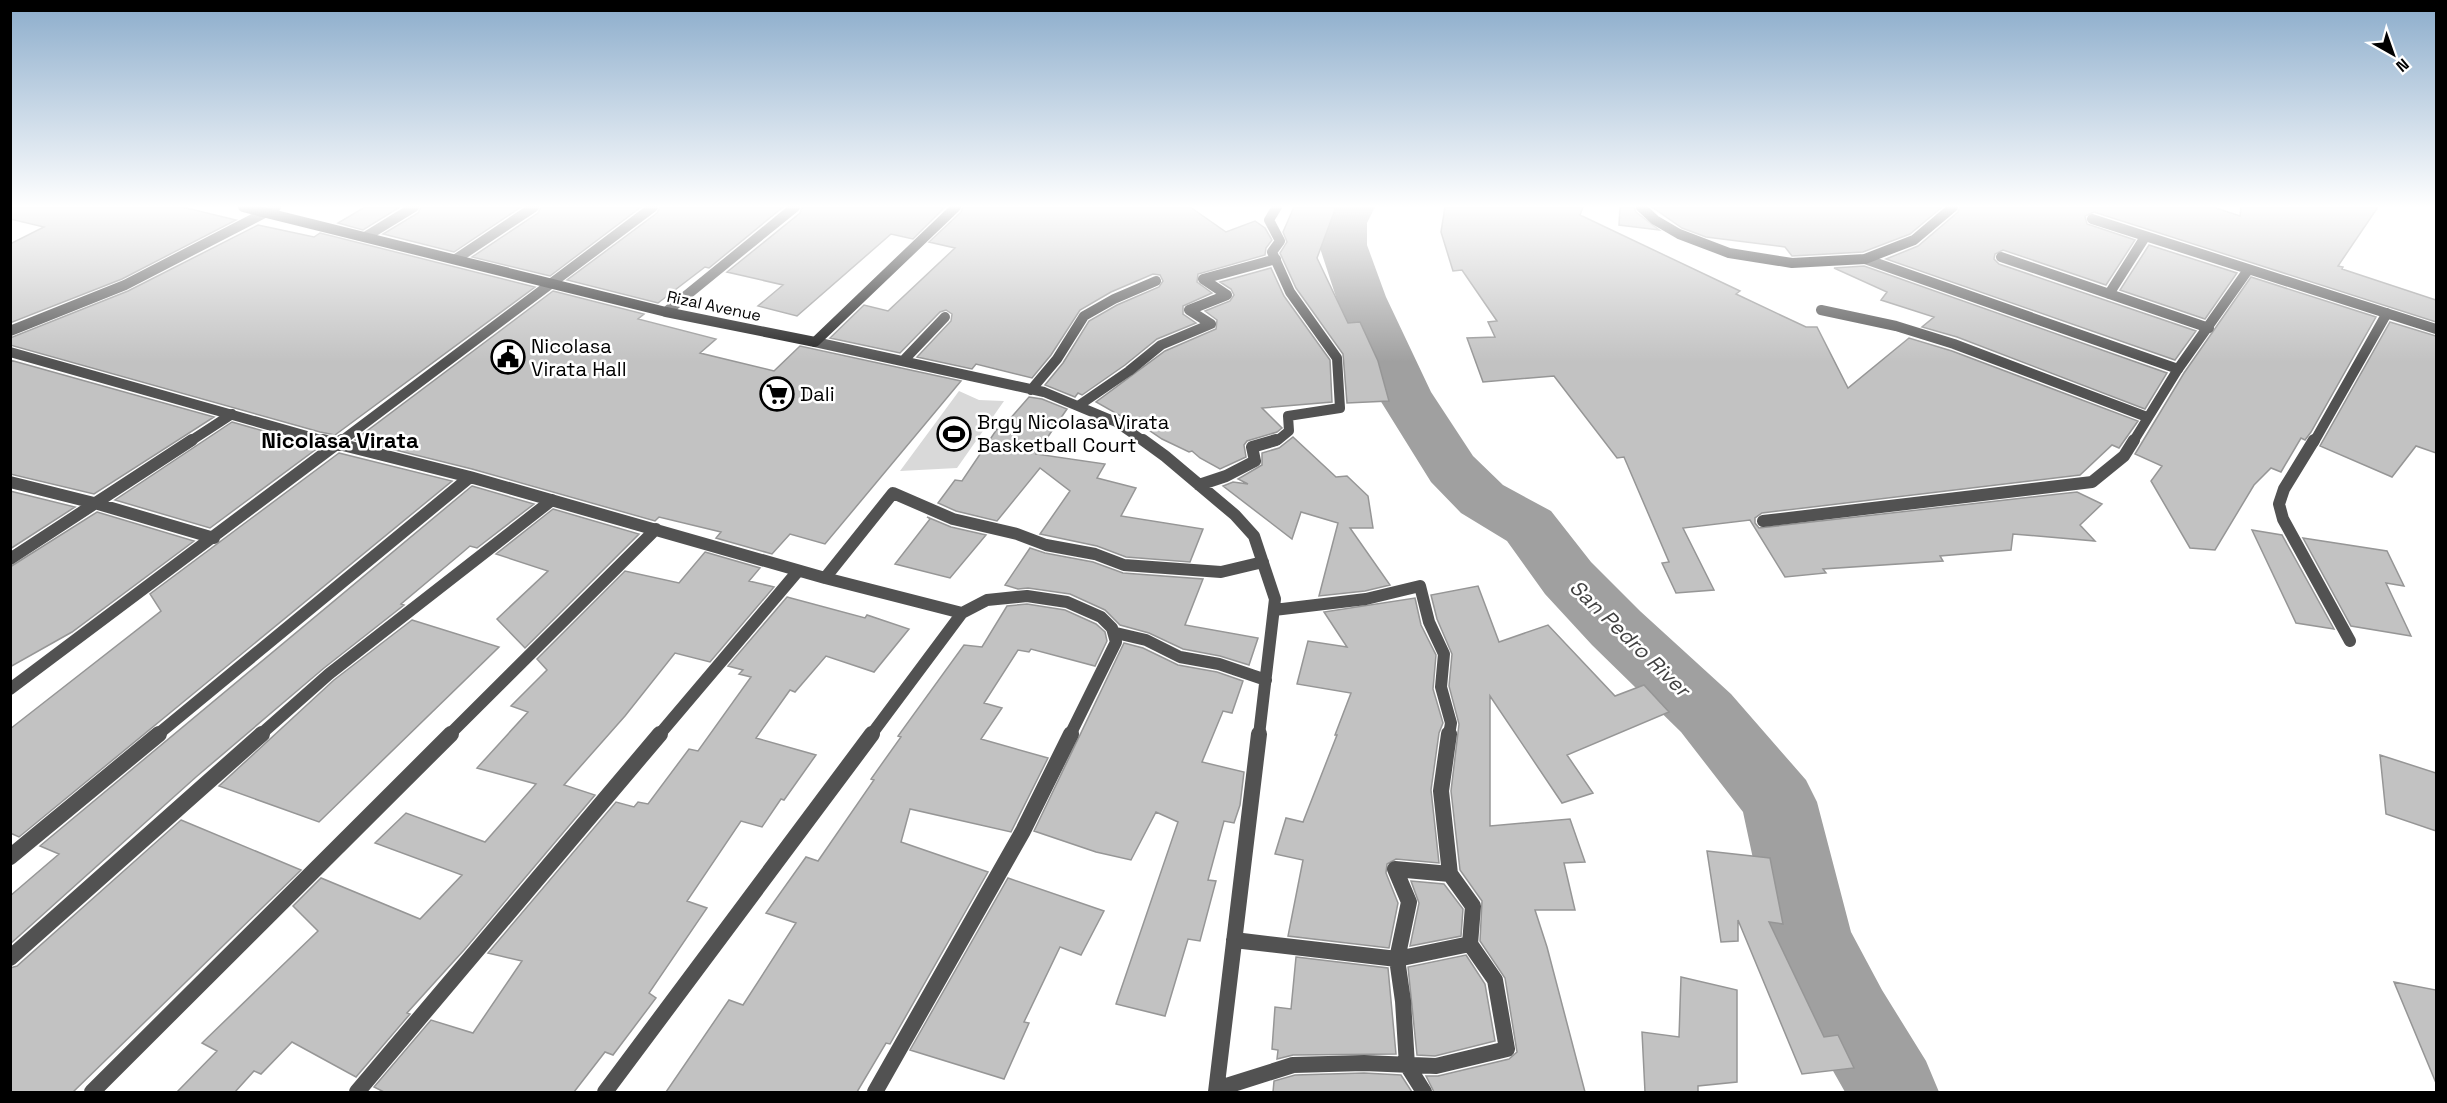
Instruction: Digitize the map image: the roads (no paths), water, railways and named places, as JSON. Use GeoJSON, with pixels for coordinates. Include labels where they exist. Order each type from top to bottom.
{"type":"FeatureCollection","features":[{"type":"Feature","properties":{"kind":"main road"},"geometry":{"type":"LineString","coordinates":[[815,342],[902,258]]}},
{"type":"Feature","properties":{"kind":"main road"},"geometry":{"type":"LineString","coordinates":[[1763,258],[1792,263],[1865,259]]}},
{"type":"Feature","properties":{"kind":"main road","name":"Rizal Avenue"},"geometry":{"type":"LineString","coordinates":[[456,259],[666,312],[815,342]]}},
{"type":"Feature","properties":{"kind":"street"},"geometry":{"type":"LineString","coordinates":[[10,332],[125,285],[176,258]]}},
{"type":"Feature","properties":{"kind":"street"},"geometry":{"type":"LineString","coordinates":[[10,689],[339,445],[584,258]]}},
{"type":"Feature","properties":{"kind":"street"},"geometry":{"type":"LineString","coordinates":[[666,312],[732,258]]}},
{"type":"Feature","properties":{"kind":"street"},"geometry":{"type":"LineString","coordinates":[[2005,258],[2210,328]]}},
{"type":"Feature","properties":{"kind":"street"},"geometry":{"type":"LineString","coordinates":[[2109,294],[2131,258]]}},
{"type":"Feature","properties":{"kind":"street"},"geometry":{"type":"LineString","coordinates":[[2212,258],[2436,329]]}},
{"type":"Feature","properties":{"kind":"street"},"geometry":{"type":"LineString","coordinates":[[1078,406],[1106,384],[1129,371],[1161,345],[1211,324],[1189,310],[1227,295],[1203,279],[1275,259],[1290,292],[1337,358],[1340,408],[1288,416],[1289,431],[1278,440],[1252,447],[1255,460],[1226,476],[1200,485]]}},
{"type":"Feature","properties":{"kind":"street"},"geometry":{"type":"LineString","coordinates":[[1865,259],[1996,307],[2178,369]]}},
{"type":"Feature","properties":{"kind":"street"},"geometry":{"type":"LineString","coordinates":[[1762,521],[2092,482],[2124,456],[2178,369],[2210,328],[2248,270]]}},
{"type":"Feature","properties":{"kind":"street"},"geometry":{"type":"LineString","coordinates":[[1031,390],[1057,359],[1084,316],[1114,299],[1156,281]]}},
{"type":"Feature","properties":{"kind":"street"},"geometry":{"type":"LineString","coordinates":[[1821,310],[1896,326],[1954,344],[2148,417]]}},
{"type":"Feature","properties":{"kind":"street"},"geometry":{"type":"LineString","coordinates":[[2350,641],[2283,519],[2279,504],[2284,489],[2316,438],[2387,313]]}},
{"type":"Feature","properties":{"kind":"street"},"geometry":{"type":"LineString","coordinates":[[903,361],[945,317]]}},
{"type":"Feature","properties":{"kind":"street"},"geometry":{"type":"LineString","coordinates":[[815,342],[1031,390],[1116,422],[1165,456],[1235,515],[1254,536],[1275,599],[1217,1091],[1293,1065],[1364,1063],[1436,1066],[1507,1049],[1495,980],[1470,944],[1473,906],[1450,874],[1441,791],[1451,723],[1441,687],[1444,654],[1429,622],[1420,586],[1393,595],[1346,603],[1274,610]]}},
{"type":"Feature","properties":{"kind":"street"},"geometry":{"type":"LineString","coordinates":[[10,352],[339,445],[470,477],[798,571],[962,613]]}},
{"type":"Feature","properties":{"kind":"street"},"geometry":{"type":"LineString","coordinates":[[10,560],[232,414]]}},
{"type":"Feature","properties":{"kind":"street"},"geometry":{"type":"LineString","coordinates":[[10,857],[470,477]]}},
{"type":"Feature","properties":{"kind":"street"},"geometry":{"type":"LineString","coordinates":[[10,482],[98,504],[214,538]]}},
{"type":"Feature","properties":{"kind":"street"},"geometry":{"type":"LineString","coordinates":[[825,578],[893,493],[953,519],[1017,534],[1046,544],[1095,554],[1124,565],[1221,572],[1263,562]]}},
{"type":"Feature","properties":{"kind":"street"},"geometry":{"type":"LineString","coordinates":[[10,958],[329,674],[552,500]]}},
{"type":"Feature","properties":{"kind":"street"},"geometry":{"type":"LineString","coordinates":[[92,1092],[656,529]]}},
{"type":"Feature","properties":{"kind":"street"},"geometry":{"type":"LineString","coordinates":[[357,1092],[798,571]]}},
{"type":"Feature","properties":{"kind":"street"},"geometry":{"type":"LineString","coordinates":[[605,1092],[962,613],[994,597],[1028,594],[1076,605],[1096,613],[1110,623],[1116,633],[1116,642],[1023,831],[875,1092]]}},
{"type":"Feature","properties":{"kind":"street"},"geometry":{"type":"LineString","coordinates":[[1116,633],[1146,640],[1180,657],[1218,664],[1266,680]]}},
{"type":"Feature","properties":{"kind":"street"},"geometry":{"type":"LineString","coordinates":[[1424,1092],[1407,1065],[1403,1001],[1396,958],[1409,902],[1395,869],[1450,874]]}},
{"type":"Feature","properties":{"kind":"street"},"geometry":{"type":"LineString","coordinates":[[1234,940],[1396,958],[1470,944]]}},
{"type":"Feature","properties":{"kind":"waterway","name":"San Pedro River"},"geometry":{"type":"LineString","coordinates":[[1348,258],[1361,297],[1403,392],[1452,469],[1482,499],[1529,526],[1568,578],[1616,628],[1706,713],[1779,802],[1811,938],[1851,1019],[1894,1092]]}},
{"type":"Feature","properties":{"kind":"place","name":"Nicolasa Virata Hall"},"geometry":{"type":"Point","coordinates":[508,357]}},
{"type":"Feature","properties":{"kind":"place","name":"Dali"},"geometry":{"type":"Point","coordinates":[777,394]}},
{"type":"Feature","properties":{"kind":"place","name":"Brgy Nicolasa Virata Basketball Court"},"geometry":{"type":"Point","coordinates":[954,434]}},
{"type":"Feature","properties":{"kind":"district","name":"Nicolasa Virata"},"geometry":{"type":"Point","coordinates":[340,440]}}]}
